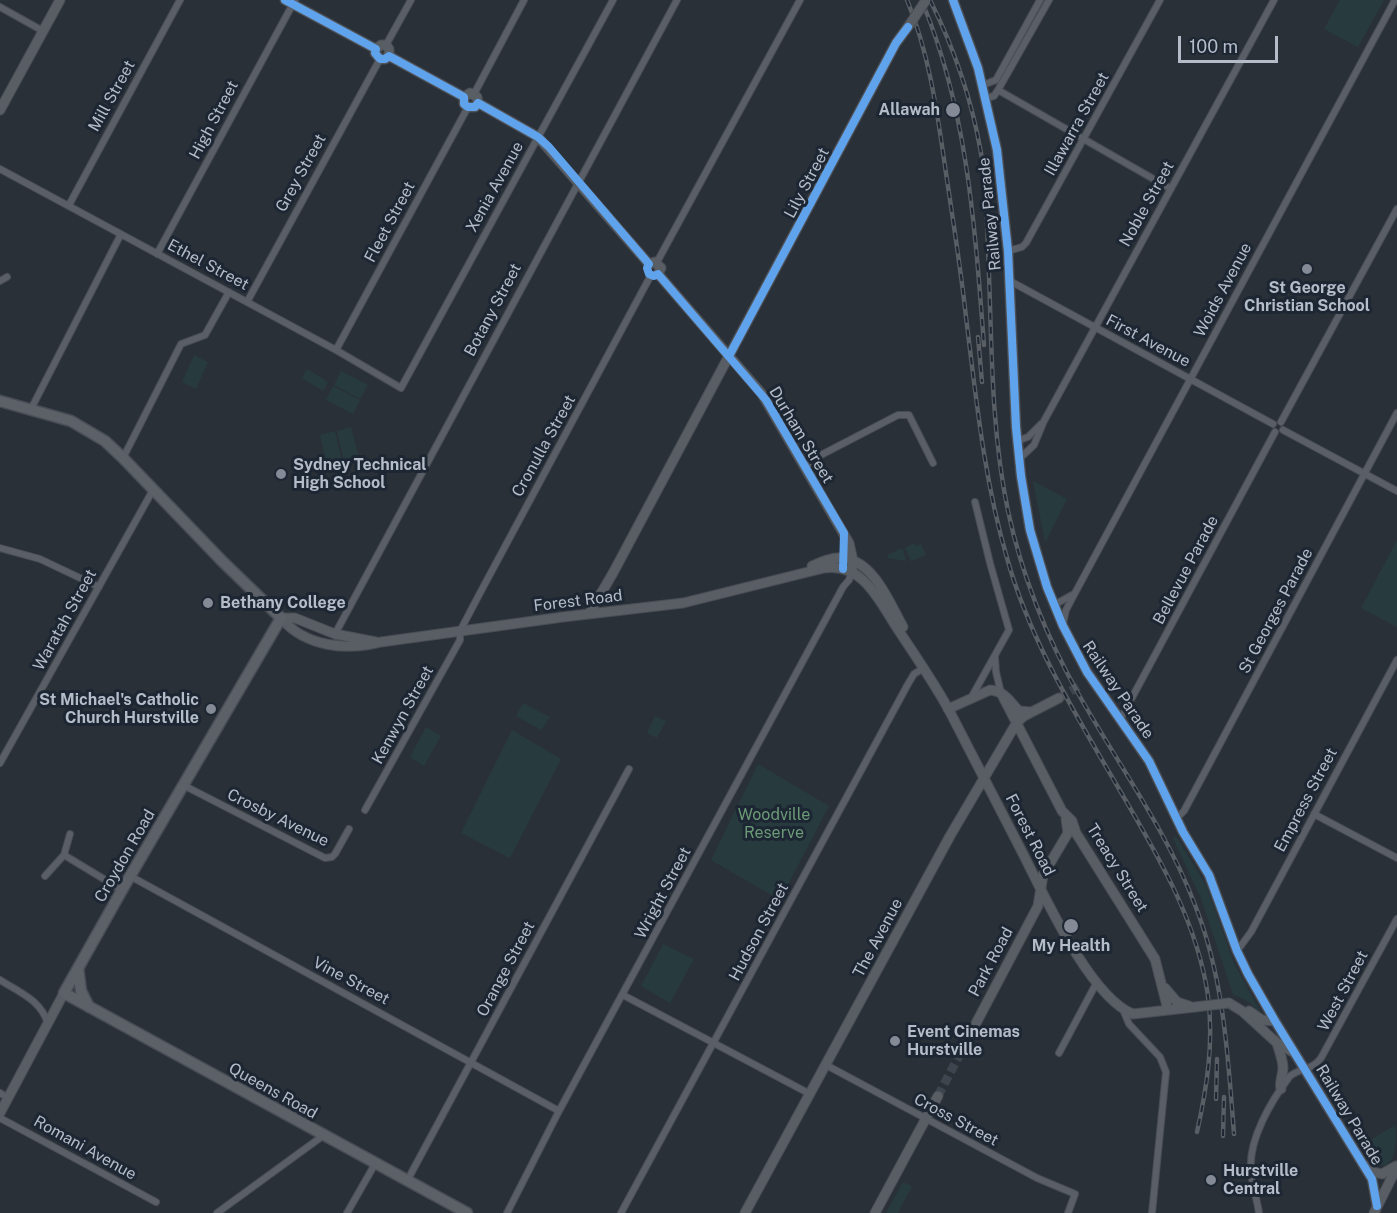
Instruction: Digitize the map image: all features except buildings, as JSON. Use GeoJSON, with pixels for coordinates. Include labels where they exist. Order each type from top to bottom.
{"type":"FeatureCollection","features":[{"type":"Feature","properties":{"kind":"main road","name":"Forest Road"},"geometry":{"type":"LineString","coordinates":[[0,401],[59,417],[82,426],[105,441],[280,618]]}},
{"type":"Feature","properties":{"kind":"main road","name":"Croydon Road"},"geometry":{"type":"LineString","coordinates":[[64,993],[280,618]]}},
{"type":"Feature","properties":{"kind":"main road"},"geometry":{"type":"LineString","coordinates":[[78,966],[81,991],[89,1007]]}},
{"type":"Feature","properties":{"kind":"main road","name":"Queens Road"},"geometry":{"type":"LineString","coordinates":[[64,993],[467,1213]]}},
{"type":"Feature","properties":{"kind":"street"},"geometry":{"type":"LineString","coordinates":[[0,110],[60,0]]}},
{"type":"Feature","properties":{"kind":"street","name":"Mill Street"},"geometry":{"type":"LineString","coordinates":[[69,206],[180,0]]}},
{"type":"Feature","properties":{"kind":"street"},"geometry":{"type":"LineString","coordinates":[[386,45],[411,0]]}},
{"type":"Feature","properties":{"kind":"street"},"geometry":{"type":"LineString","coordinates":[[464,97],[464,104],[468,107],[475,107],[476,98],[524,0]]}},
{"type":"Feature","properties":{"kind":"street","name":"Xenia Avenue"},"geometry":{"type":"LineString","coordinates":[[401,388],[613,0]]}},
{"type":"Feature","properties":{"kind":"street","name":"Botany Street"},"geometry":{"type":"LineString","coordinates":[[335,634],[677,0]]}},
{"type":"Feature","properties":{"kind":"street"},"geometry":{"type":"LineString","coordinates":[[655,275],[647,270],[800,0]]}},
{"type":"Feature","properties":{"kind":"street","name":"Lily Street"},"geometry":{"type":"LineString","coordinates":[[589,614],[893,48],[926,0]]}},
{"type":"Feature","properties":{"kind":"street","name":"Railway Parade"},"geometry":{"type":"LineString","coordinates":[[953,0],[983,85],[1002,180],[1010,281],[1019,459],[1030,530],[1054,605],[1091,680],[1149,761],[1176,819],[1209,875],[1237,951],[1275,1021],[1372,1179],[1376,1210]]}},
{"type":"Feature","properties":{"kind":"street"},"geometry":{"type":"LineString","coordinates":[[983,85],[993,82],[1040,0]]}},
{"type":"Feature","properties":{"kind":"street"},"geometry":{"type":"LineString","coordinates":[[986,98],[994,96],[998,90],[1049,0]]}},
{"type":"Feature","properties":{"kind":"street","name":"Illawarra Street"},"geometry":{"type":"LineString","coordinates":[[1008,251],[1022,247],[1026,243],[1160,0]]}},
{"type":"Feature","properties":{"kind":"street","name":"Noble Street"},"geometry":{"type":"LineString","coordinates":[[1019,459],[1034,444],[1094,328],[1274,0]]}},
{"type":"Feature","properties":{"kind":"street","name":"Woids Avenue"},"geometry":{"type":"LineString","coordinates":[[1063,626],[1066,610],[1075,593],[1395,0]]}},
{"type":"Feature","properties":{"kind":"street"},"geometry":{"type":"LineString","coordinates":[[291,1],[376,49]]}},
{"type":"Feature","properties":{"kind":"street","name":"High Street"},"geometry":{"type":"LineString","coordinates":[[158,254],[291,1]]}},
{"type":"Feature","properties":{"kind":"street"},"geometry":{"type":"LineString","coordinates":[[0,7],[43,31]]}},
{"type":"Feature","properties":{"kind":"street"},"geometry":{"type":"LineString","coordinates":[[376,49],[381,45],[386,45]]}},
{"type":"Feature","properties":{"kind":"street"},"geometry":{"type":"LineString","coordinates":[[384,57],[389,49],[386,45]]}},
{"type":"Feature","properties":{"kind":"street"},"geometry":{"type":"LineString","coordinates":[[376,49],[375,53],[464,97]]}},
{"type":"Feature","properties":{"kind":"street","name":"Grey Street"},"geometry":{"type":"LineString","coordinates":[[247,302],[384,57]]}},
{"type":"Feature","properties":{"kind":"street"},"geometry":{"type":"LineString","coordinates":[[993,82],[998,90],[1171,189]]}},
{"type":"Feature","properties":{"kind":"street"},"geometry":{"type":"LineString","coordinates":[[464,97],[470,93],[538,137],[653,263]]}},
{"type":"Feature","properties":{"kind":"street","name":"Fleet Street"},"geometry":{"type":"LineString","coordinates":[[336,350],[463,112],[468,107]]}},
{"type":"Feature","properties":{"kind":"street","name":"Ethel Street"},"geometry":{"type":"LineString","coordinates":[[0,169],[336,350],[401,388]]}},
{"type":"Feature","properties":{"kind":"street"},"geometry":{"type":"LineString","coordinates":[[1281,422],[1397,209]]}},
{"type":"Feature","properties":{"kind":"street"},"geometry":{"type":"LineString","coordinates":[[31,408],[76,325],[121,234]]}},
{"type":"Feature","properties":{"kind":"street","name":"Durham Street"},"geometry":{"type":"LineString","coordinates":[[655,275],[762,394],[844,534],[848,570]]}},
{"type":"Feature","properties":{"kind":"street","name":"Cronulla Street"},"geometry":{"type":"LineString","coordinates":[[460,631],[655,275]]}},
{"type":"Feature","properties":{"kind":"street","name":"First Avenue"},"geometry":{"type":"LineString","coordinates":[[1010,281],[1273,424]]}},
{"type":"Feature","properties":{"kind":"street"},"geometry":{"type":"LineString","coordinates":[[123,458],[182,344],[205,335],[229,292]]}},
{"type":"Feature","properties":{"kind":"street","name":"St Georges Parade"},"geometry":{"type":"LineString","coordinates":[[1176,819],[1184,811],[1397,413]]}},
{"type":"Feature","properties":{"kind":"street"},"geometry":{"type":"LineString","coordinates":[[805,467],[831,450],[905,414],[909,415],[914,422],[933,463]]}},
{"type":"Feature","properties":{"kind":"street","name":"Noble Street"},"geometry":{"type":"LineString","coordinates":[[1017,441],[1028,437],[1044,421]]}},
{"type":"Feature","properties":{"kind":"street"},"geometry":{"type":"LineString","coordinates":[[1281,422],[1277,421],[1273,424],[1273,430],[1279,433],[1283,430]]}},
{"type":"Feature","properties":{"kind":"street"},"geometry":{"type":"LineString","coordinates":[[1281,422],[1284,424],[1283,430]]}},
{"type":"Feature","properties":{"kind":"street"},"geometry":{"type":"LineString","coordinates":[[1283,430],[1397,490]]}},
{"type":"Feature","properties":{"kind":"street","name":"Bellevue Parade"},"geometry":{"type":"LineString","coordinates":[[1120,720],[1275,432]]}},
{"type":"Feature","properties":{"kind":"street","name":"Waratah Street"},"geometry":{"type":"LineString","coordinates":[[0,763],[153,490]]}},
{"type":"Feature","properties":{"kind":"street"},"geometry":{"type":"LineString","coordinates":[[968,699],[1007,634],[1008,621],[990,563],[975,502]]}},
{"type":"Feature","properties":{"kind":"street"},"geometry":{"type":"LineString","coordinates":[[0,548],[40,559],[99,586]]}},
{"type":"Feature","properties":{"kind":"street","name":"Forest Road"},"geometry":{"type":"LineString","coordinates":[[776,580],[824,561],[848,560],[872,575],[924,668]]}},
{"type":"Feature","properties":{"kind":"street","name":"Forest Road"},"geometry":{"type":"LineString","coordinates":[[280,618],[290,629],[330,645],[362,647],[381,642],[460,631],[683,603],[824,568],[848,570],[867,584],[940,694],[1062,932],[1097,981],[1121,1007],[1128,1022],[1160,1057],[1166,1072],[1152,1213]]}},
{"type":"Feature","properties":{"kind":"street","name":"Wright Street"},"geometry":{"type":"LineString","coordinates":[[507,1213],[843,587],[848,570]]}},
{"type":"Feature","properties":{"kind":"street"},"geometry":{"type":"LineString","coordinates":[[1054,605],[1075,593]]}},
{"type":"Feature","properties":{"kind":"street","name":"Forest Road"},"geometry":{"type":"LineString","coordinates":[[280,618],[295,618],[335,634],[381,642]]}},
{"type":"Feature","properties":{"kind":"street","name":"Kenwyn Street"},"geometry":{"type":"LineString","coordinates":[[365,810],[460,640],[460,631]]}},
{"type":"Feature","properties":{"kind":"street"},"geometry":{"type":"LineString","coordinates":[[995,656],[1001,693]]}},
{"type":"Feature","properties":{"kind":"street","name":"Empress Street"},"geometry":{"type":"LineString","coordinates":[[1237,951],[1251,932],[1397,660]]}},
{"type":"Feature","properties":{"kind":"street","name":"Hudson Street"},"geometry":{"type":"LineString","coordinates":[[621,1213],[908,684],[914,674],[924,668]]}},
{"type":"Feature","properties":{"kind":"street"},"geometry":{"type":"LineString","coordinates":[[982,675],[991,674],[998,678]]}},
{"type":"Feature","properties":{"kind":"street"},"geometry":{"type":"LineString","coordinates":[[1081,685],[1091,680]]}},
{"type":"Feature","properties":{"kind":"street"},"geometry":{"type":"LineString","coordinates":[[948,709],[990,690],[1010,699],[1019,711],[1025,713],[1036,711]]}},
{"type":"Feature","properties":{"kind":"street","name":"Treacy Street"},"geometry":{"type":"LineString","coordinates":[[1001,693],[1062,811],[1072,821],[1077,833],[1152,953],[1163,985],[1168,1010]]}},
{"type":"Feature","properties":{"kind":"street"},"geometry":{"type":"LineString","coordinates":[[940,694],[954,700],[968,699]]}},
{"type":"Feature","properties":{"kind":"street"},"geometry":{"type":"LineString","coordinates":[[1017,722],[1059,698]]}},
{"type":"Feature","properties":{"kind":"street"},"geometry":{"type":"LineString","coordinates":[[1030,748],[1027,719],[1036,711]]}},
{"type":"Feature","properties":{"kind":"street","name":"The Avenue"},"geometry":{"type":"LineString","coordinates":[[745,1213],[950,836],[1017,722]]}},
{"type":"Feature","properties":{"kind":"street"},"geometry":{"type":"LineString","coordinates":[[1006,742],[1025,741],[1030,748]]}},
{"type":"Feature","properties":{"kind":"street","name":"Orange Street"},"geometry":{"type":"LineString","coordinates":[[407,1181],[629,769]]}},
{"type":"Feature","properties":{"kind":"street","name":"Crosby Avenue"},"geometry":{"type":"LineString","coordinates":[[183,785],[325,858],[335,854],[349,829]]}},
{"type":"Feature","properties":{"kind":"street","name":"Park Road"},"geometry":{"type":"LineString","coordinates":[[964,1046],[1035,912],[1040,900],[1043,875],[1068,833],[1068,823],[1062,811]]}},
{"type":"Feature","properties":{"kind":"street"},"geometry":{"type":"LineString","coordinates":[[1314,814],[1397,858]]}},
{"type":"Feature","properties":{"kind":"street"},"geometry":{"type":"LineString","coordinates":[[45,876],[64,855],[70,834]]}},
{"type":"Feature","properties":{"kind":"street"},"geometry":{"type":"LineString","coordinates":[[64,855],[122,890]]}},
{"type":"Feature","properties":{"kind":"street","name":"Vine Street"},"geometry":{"type":"LineString","coordinates":[[130,876],[560,1111]]}},
{"type":"Feature","properties":{"kind":"street","name":"West Street"},"geometry":{"type":"LineString","coordinates":[[1281,1089],[1293,1073],[1306,1070],[1321,1058],[1397,919]]}},
{"type":"Feature","properties":{"kind":"street"},"geometry":{"type":"LineString","coordinates":[[0,980],[39,1005],[48,1024]]}},
{"type":"Feature","properties":{"kind":"street"},"geometry":{"type":"LineString","coordinates":[[1059,1053],[1097,981]]}},
{"type":"Feature","properties":{"kind":"street"},"geometry":{"type":"LineString","coordinates":[[1163,985],[1177,1002],[1195,1007]]}},
{"type":"Feature","properties":{"kind":"street","name":"Croydon Road"},"geometry":{"type":"LineString","coordinates":[[0,1113],[4,1095],[48,1024],[64,993]]}},
{"type":"Feature","properties":{"kind":"street"},"geometry":{"type":"LineString","coordinates":[[623,995],[810,1094]]}},
{"type":"Feature","properties":{"kind":"street"},"geometry":{"type":"LineString","coordinates":[[1228,1003],[1242,1011],[1276,1043],[1295,1054]]}},
{"type":"Feature","properties":{"kind":"street"},"geometry":{"type":"LineString","coordinates":[[1121,1007],[1133,1014],[1228,1003],[1240,1004],[1262,1020],[1275,1021]]}},
{"type":"Feature","properties":{"kind":"street"},"geometry":{"type":"LineString","coordinates":[[1259,1213],[1252,1180],[1252,1148],[1254,1138],[1281,1089],[1283,1070],[1276,1043]]}},
{"type":"Feature","properties":{"kind":"street","name":"Cross Street"},"geometry":{"type":"LineString","coordinates":[[826,1065],[1037,1178],[1075,1194],[1068,1213]]}},
{"type":"Feature","properties":{"kind":"street"},"geometry":{"type":"LineString","coordinates":[[875,1213],[938,1096]]}},
{"type":"Feature","properties":{"kind":"street","name":"Romani Avenue"},"geometry":{"type":"LineString","coordinates":[[0,1118],[156,1202]]}},
{"type":"Feature","properties":{"kind":"street"},"geometry":{"type":"LineString","coordinates":[[217,1213],[324,1136]]}},
{"type":"Feature","properties":{"kind":"street"},"geometry":{"type":"LineString","coordinates":[[1362,1162],[1378,1174],[1397,1166]]}},
{"type":"Feature","properties":{"kind":"street"},"geometry":{"type":"LineString","coordinates":[[347,1213],[375,1164]]}},
{"type":"Feature","properties":{"kind":"street"},"geometry":{"type":"LineString","coordinates":[[1376,1210],[1397,1166]]}},
{"type":"Feature","properties":{"kind":"green space"},"geometry":{"type":"Polygon","coordinates":[[[1340,0],[1384,0],[1358,47],[1324,29],[1340,0]]]}},
{"type":"Feature","properties":{"kind":"green space"},"geometry":{"type":"Polygon","coordinates":[[[194,355],[208,362],[196,389],[182,382],[194,355]]]}},
{"type":"Feature","properties":{"kind":"green space"},"geometry":{"type":"Polygon","coordinates":[[[307,369],[328,382],[323,391],[302,378],[307,369]]]}},
{"type":"Feature","properties":{"kind":"green space"},"geometry":{"type":"Polygon","coordinates":[[[341,371],[368,385],[360,399],[334,385],[341,371]]]}},
{"type":"Feature","properties":{"kind":"green space"},"geometry":{"type":"Polygon","coordinates":[[[333,386],[360,400],[353,414],[326,400],[333,386]]]}},
{"type":"Feature","properties":{"kind":"green space"},"geometry":{"type":"Polygon","coordinates":[[[351,427],[359,458],[344,462],[337,431],[351,427]]]}},
{"type":"Feature","properties":{"kind":"green space"},"geometry":{"type":"Polygon","coordinates":[[[335,431],[342,462],[327,466],[320,435],[335,431]]]}},
{"type":"Feature","properties":{"kind":"green space"},"geometry":{"type":"Polygon","coordinates":[[[1033,481],[1067,499],[1045,543],[1045,542],[1033,481]]]}},
{"type":"Feature","properties":{"kind":"green space"},"geometry":{"type":"Polygon","coordinates":[[[1397,540],[1397,627],[1361,608],[1397,540]]]}},
{"type":"Feature","properties":{"kind":"green space"},"geometry":{"type":"Polygon","coordinates":[[[914,543],[916,546],[921,544],[926,555],[911,561],[905,548],[914,543]]]}},
{"type":"Feature","properties":{"kind":"green space"},"geometry":{"type":"Polygon","coordinates":[[[903,549],[906,561],[888,558],[888,555],[903,549]]]}},
{"type":"Feature","properties":{"kind":"green space"},"geometry":{"type":"Polygon","coordinates":[[[523,703],[550,717],[541,730],[516,716],[523,703]]]}},
{"type":"Feature","properties":{"kind":"green space"},"geometry":{"type":"Polygon","coordinates":[[[655,716],[666,721],[657,738],[647,733],[655,716]]]}},
{"type":"Feature","properties":{"kind":"green space"},"geometry":{"type":"Polygon","coordinates":[[[426,727],[441,736],[424,766],[410,757],[426,727]]]}},
{"type":"Feature","properties":{"kind":"green space"},"geometry":{"type":"Polygon","coordinates":[[[512,730],[561,759],[510,858],[461,833],[512,730]]]}},
{"type":"Feature","properties":{"kind":"green space","name":"Woodville Reserve"},"geometry":{"type":"Polygon","coordinates":[[[758,764],[829,806],[780,900],[711,860],[758,764]]]}},
{"type":"Feature","properties":{"kind":"green space"},"geometry":{"type":"Polygon","coordinates":[[[1176,836],[1206,885],[1234,963],[1262,1015],[1249,1002],[1233,994],[1202,901],[1173,838],[1176,836]]]}},
{"type":"Feature","properties":{"kind":"green space"},"geometry":{"type":"Polygon","coordinates":[[[663,944],[694,959],[670,1003],[641,986],[663,944]]]}},
{"type":"Feature","properties":{"kind":"green space"},"geometry":{"type":"Polygon","coordinates":[[[1395,1125],[1396,1143],[1393,1156],[1390,1161],[1381,1166],[1367,1142],[1395,1125]]]}},
{"type":"Feature","properties":{"kind":"green space"},"geometry":{"type":"Polygon","coordinates":[[[903,1182],[912,1186],[898,1213],[886,1213],[903,1182]]]}},
{"type":"Feature","properties":{"kind":"tunnel"},"geometry":{"type":"LineString","coordinates":[[1059,698],[1081,685]]}},
{"type":"Feature","properties":{"kind":"tunnel"},"geometry":{"type":"LineString","coordinates":[[938,1096],[964,1046]]}},
{"type":"Feature","properties":{"kind":"railway"},"geometry":{"type":"LineString","coordinates":[[907,0],[928,66],[937,112],[982,438],[992,499],[1007,558],[1028,619],[1041,648],[1174,888],[1203,968],[1210,1013],[1210,1048],[1197,1132]]}},
{"type":"Feature","properties":{"kind":"railway"},"geometry":{"type":"LineString","coordinates":[[930,0],[961,75],[973,114],[981,153],[987,213],[991,347],[998,446],[1008,511],[1020,559],[1056,651],[1079,695],[1171,851],[1195,905],[1205,933],[1219,989],[1227,1047],[1234,1134]]}},
{"type":"Feature","properties":{"kind":"railway"},"geometry":{"type":"LineString","coordinates":[[923,4],[938,45],[960,129],[973,215],[984,345]]}},
{"type":"Feature","properties":{"kind":"railway"},"geometry":{"type":"LineString","coordinates":[[978,337],[982,382]]}},
{"type":"Feature","properties":{"kind":"railway"},"geometry":{"type":"LineString","coordinates":[[1216,1099],[1217,1059]]}},
{"type":"Feature","properties":{"kind":"railway"},"geometry":{"type":"LineString","coordinates":[[1223,1136],[1224,1097]]}},
{"type":"Feature","properties":{"kind":"cycle path"},"geometry":{"type":"LineString","coordinates":[[285,0],[376,49],[375,53],[380,59],[389,56],[464,97],[464,104],[468,107],[475,107],[478,103],[538,137],[549,147],[649,264],[647,268],[649,274],[654,276],[658,274],[766,400],[844,533],[843,569]]}},
{"type":"Feature","properties":{"kind":"cycle path"},"geometry":{"type":"LineString","coordinates":[[953,0],[978,68],[997,150],[1008,251],[1016,427],[1021,476],[1030,530],[1047,587],[1063,626],[1087,672],[1149,761],[1183,832],[1209,875],[1237,951],[1248,974],[1372,1179],[1377,1206]]}},
{"type":"Feature","properties":{"kind":"cycle path"},"geometry":{"type":"LineString","coordinates":[[729,356],[896,43],[908,27]]}},
{"type":"Feature","properties":{"kind":"place","name":"Allawah"},"geometry":{"type":"Point","coordinates":[953,110]}},
{"type":"Feature","properties":{"kind":"place","name":"St George Christian School"},"geometry":{"type":"Point","coordinates":[1307,269]}},
{"type":"Feature","properties":{"kind":"place","name":"Sydney Technical High School"},"geometry":{"type":"Point","coordinates":[281,474]}},
{"type":"Feature","properties":{"kind":"place","name":"Bethany College"},"geometry":{"type":"Point","coordinates":[208,603]}},
{"type":"Feature","properties":{"kind":"place","name":"St Michael's Catholic Church Hurstville"},"geometry":{"type":"Point","coordinates":[211,709]}},
{"type":"Feature","properties":{"kind":"place","name":"My Health"},"geometry":{"type":"Point","coordinates":[1071,926]}},
{"type":"Feature","properties":{"kind":"place","name":"Event Cinemas Hurstville"},"geometry":{"type":"Point","coordinates":[895,1041]}},
{"type":"Feature","properties":{"kind":"place","name":"Hurstville Central"},"geometry":{"type":"Point","coordinates":[1211,1180]}}]}
